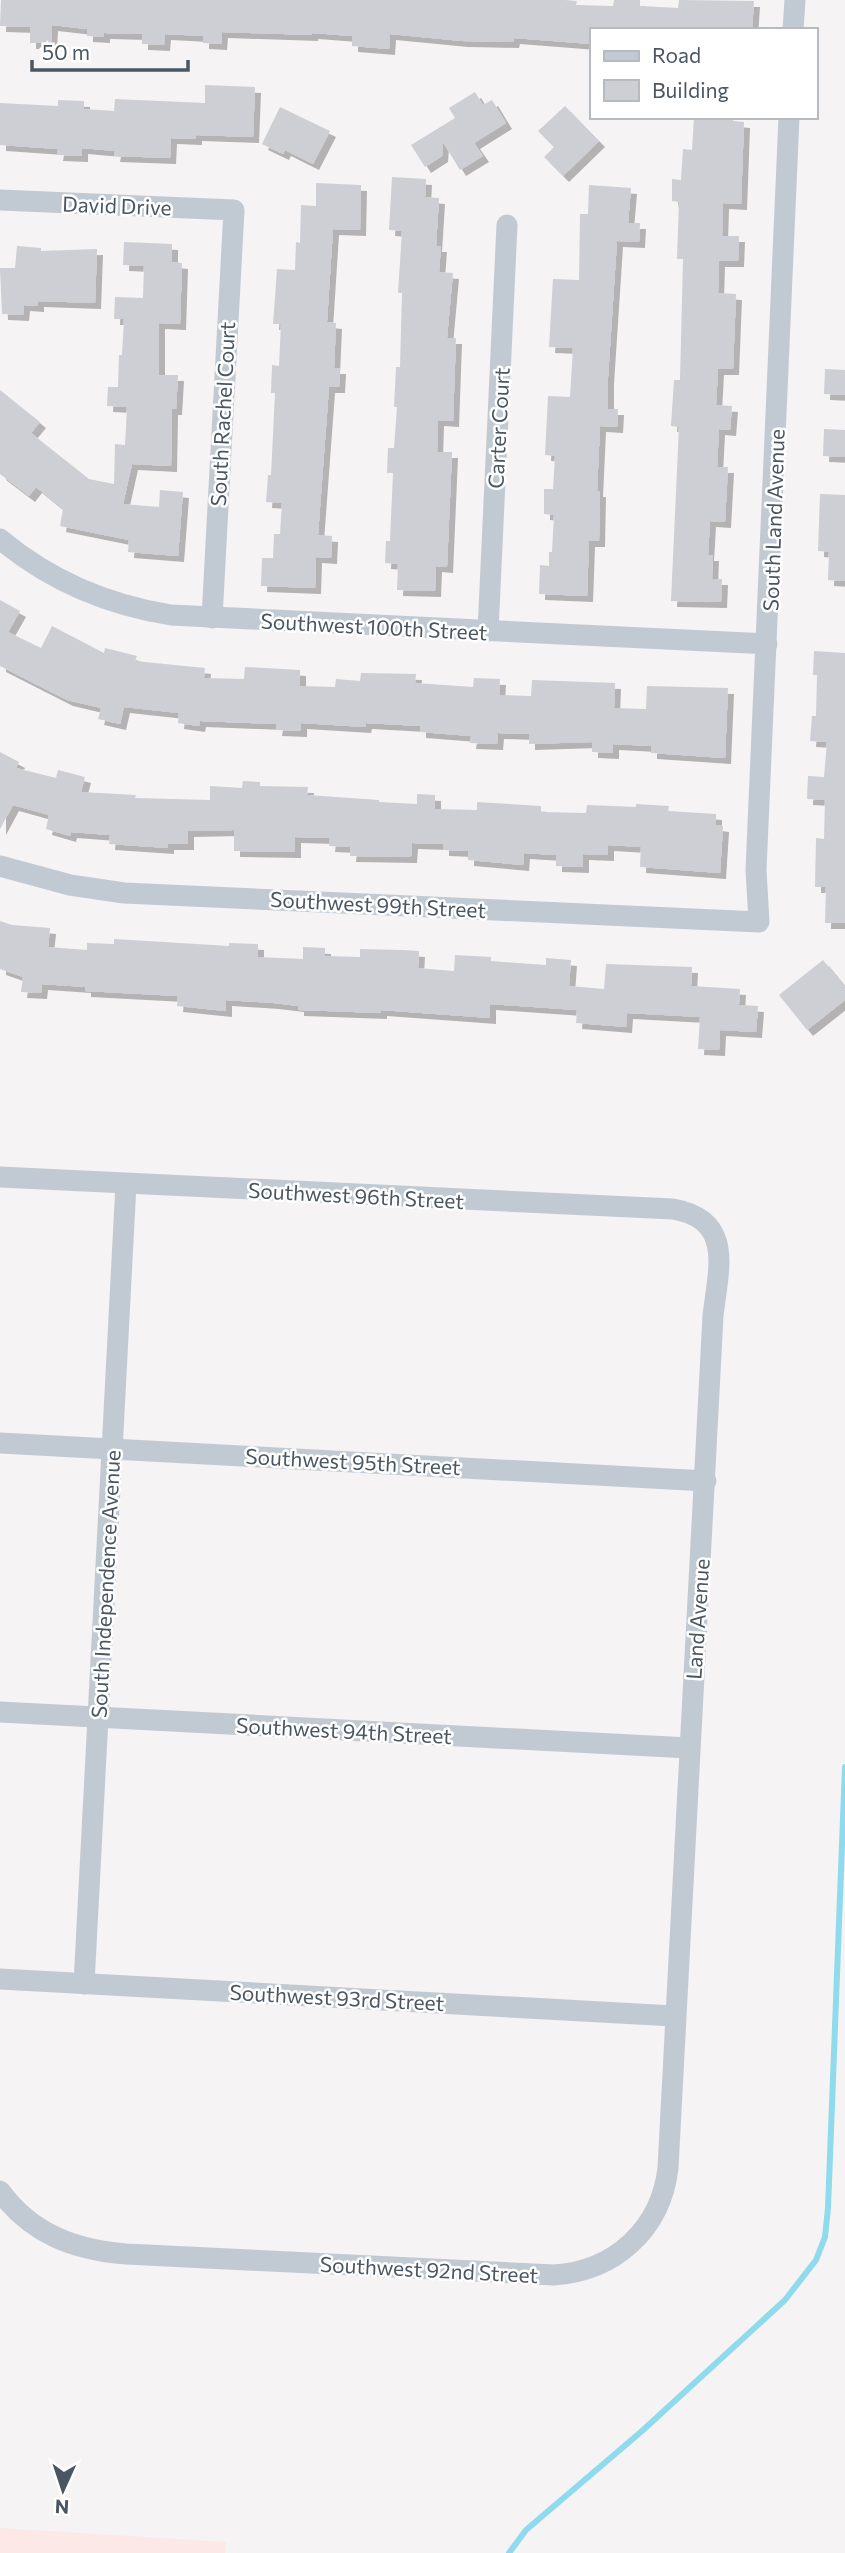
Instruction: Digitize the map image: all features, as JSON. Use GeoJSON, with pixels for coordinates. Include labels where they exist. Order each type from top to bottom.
{"type":"FeatureCollection","features":[{"type":"Feature","properties":{"kind":"street"},"geometry":{"type":"LineString","coordinates":[[793,28],[795,0]]}},
{"type":"Feature","properties":{"kind":"street","name":"South Land Avenue"},"geometry":{"type":"LineString","coordinates":[[760,922],[757,870],[789,119]]}},
{"type":"Feature","properties":{"kind":"street","name":"David Drive"},"geometry":{"type":"LineString","coordinates":[[0,200],[234,210]]}},
{"type":"Feature","properties":{"kind":"street","name":"South Rachel Court"},"geometry":{"type":"LineString","coordinates":[[212,618],[234,210]]}},
{"type":"Feature","properties":{"kind":"street","name":"Carter Court"},"geometry":{"type":"LineString","coordinates":[[488,631],[507,225]]}},
{"type":"Feature","properties":{"kind":"street","name":"Southwest 100th Street"},"geometry":{"type":"LineString","coordinates":[[0,539],[48,573],[101,597],[149,611],[212,618],[767,644]]}},
{"type":"Feature","properties":{"kind":"street","name":"Southwest 99th Street"},"geometry":{"type":"LineString","coordinates":[[0,866],[70,886],[124,893],[760,922]]}},
{"type":"Feature","properties":{"kind":"street","name":"Southwest 96th Street"},"geometry":{"type":"LineString","coordinates":[[0,1177],[673,1209],[694,1215],[708,1226]]}},
{"type":"Feature","properties":{"kind":"street","name":"South Independence Avenue"},"geometry":{"type":"LineString","coordinates":[[84,1984],[126,1184]]}},
{"type":"Feature","properties":{"kind":"street","name":"Land Avenue"},"geometry":{"type":"LineString","coordinates":[[674,2016],[706,1481],[713,1315],[720,1260],[716,1237],[708,1226]]}},
{"type":"Feature","properties":{"kind":"street","name":"Southwest 95th Street"},"geometry":{"type":"LineString","coordinates":[[0,1443],[706,1481]]}},
{"type":"Feature","properties":{"kind":"street","name":"Southwest 94th Street"},"geometry":{"type":"LineString","coordinates":[[0,1712],[688,1748]]}},
{"type":"Feature","properties":{"kind":"street","name":"Southwest 93rd Street"},"geometry":{"type":"LineString","coordinates":[[0,1979],[674,2016]]}},
{"type":"Feature","properties":{"kind":"street","name":"Southwest 92nd Street"},"geometry":{"type":"LineString","coordinates":[[0,2191],[22,2216],[47,2234],[77,2246],[106,2252],[538,2275],[580,2272],[609,2260],[633,2243],[650,2221],[663,2196],[669,2154],[674,2016]]}},
{"type":"Feature","properties":{"kind":"shaded area"},"geometry":{"type":"Polygon","coordinates":[[[0,2528],[226,2542],[225,2553],[0,2553],[0,2528]]]}},
{"type":"Feature","properties":{"kind":"building"},"geometry":{"type":"Polygon","coordinates":[[[1,0],[565,0],[577,1],[576,5],[613,6],[614,0],[640,0],[640,6],[678,8],[679,0],[754,1],[752,28],[590,28],[590,44],[514,38],[513,42],[462,41],[390,34],[389,49],[352,46],[352,36],[222,32],[221,44],[203,43],[203,36],[165,34],[164,45],[142,44],[142,34],[104,33],[104,37],[87,36],[87,29],[52,25],[51,43],[30,43],[30,27],[0,26],[1,0]]]}},
{"type":"Feature","properties":{"kind":"building"},"geometry":{"type":"Polygon","coordinates":[[[205,85],[255,87],[253,137],[196,135],[196,139],[171,138],[170,158],[114,156],[115,151],[82,148],[82,156],[57,155],[58,149],[0,145],[0,103],[58,106],[58,100],[84,101],[84,109],[114,111],[115,99],[205,103],[205,85]]]}},
{"type":"Feature","properties":{"kind":"building"},"geometry":{"type":"Polygon","coordinates":[[[475,92],[483,105],[492,100],[506,123],[474,143],[483,156],[460,170],[443,142],[442,156],[425,167],[411,145],[455,118],[449,108],[475,92]]]}},
{"type":"Feature","properties":{"kind":"building"},"geometry":{"type":"Polygon","coordinates":[[[565,106],[599,141],[563,176],[544,157],[554,147],[538,131],[565,106]]]}},
{"type":"Feature","properties":{"kind":"building"},"geometry":{"type":"Polygon","coordinates":[[[280,107],[330,131],[313,164],[285,150],[283,154],[262,144],[280,107]]]}},
{"type":"Feature","properties":{"kind":"building"},"geometry":{"type":"Polygon","coordinates":[[[694,119],[733,119],[744,122],[741,204],[723,203],[722,236],[739,236],[738,261],[719,261],[718,293],[736,294],[733,369],[718,369],[716,405],[732,406],[730,430],[719,429],[717,467],[728,467],[725,522],[710,521],[708,555],[713,555],[712,579],[722,579],[721,602],[671,601],[679,427],[671,426],[674,380],[680,380],[683,259],[677,259],[679,202],[672,201],[672,179],[681,180],[683,149],[692,150],[694,119]]]}},
{"type":"Feature","properties":{"kind":"building"},"geometry":{"type":"Polygon","coordinates":[[[392,177],[426,179],[425,197],[439,198],[436,246],[441,246],[439,272],[453,273],[447,338],[456,338],[453,421],[438,420],[437,452],[452,452],[447,567],[436,566],[435,591],[397,590],[398,564],[385,563],[386,541],[390,541],[393,473],[387,473],[388,448],[394,448],[396,367],[400,367],[402,293],[398,293],[402,231],[389,230],[392,177]]]}},
{"type":"Feature","properties":{"kind":"building"},"geometry":{"type":"Polygon","coordinates":[[[316,183],[361,185],[360,230],[333,229],[327,322],[336,323],[334,368],[340,368],[339,387],[329,387],[318,535],[332,536],[331,558],[316,557],[315,588],[261,586],[262,558],[273,558],[274,534],[280,534],[282,503],[266,502],[268,475],[271,475],[275,393],[271,393],[272,365],[279,366],[281,324],[273,324],[277,269],[295,270],[296,242],[300,243],[301,205],[316,206],[316,183]]]}},
{"type":"Feature","properties":{"kind":"building"},"geometry":{"type":"Polygon","coordinates":[[[589,185],[631,188],[628,223],[640,223],[639,242],[617,241],[608,409],[618,409],[617,427],[600,426],[597,491],[600,491],[599,541],[589,541],[587,596],[539,594],[540,565],[549,566],[549,552],[552,552],[554,515],[544,514],[544,489],[553,489],[555,456],[545,455],[548,396],[570,397],[573,348],[549,347],[553,279],[579,280],[580,214],[588,214],[589,185]]]}},
{"type":"Feature","properties":{"kind":"building"},"geometry":{"type":"Polygon","coordinates":[[[124,242],[172,244],[172,262],[182,263],[180,324],[159,323],[159,375],[178,375],[176,409],[172,409],[171,466],[132,464],[123,504],[159,507],[160,490],[183,492],[178,556],[128,552],[129,540],[60,526],[63,509],[36,487],[29,496],[0,474],[0,390],[40,422],[31,433],[89,479],[114,484],[115,444],[125,445],[127,407],[107,406],[108,387],[118,387],[119,355],[122,355],[124,319],[114,319],[115,297],[143,298],[144,266],[123,265],[124,242]]]}},
{"type":"Feature","properties":{"kind":"building"},"geometry":{"type":"Polygon","coordinates":[[[17,246],[41,248],[41,251],[97,249],[95,303],[38,301],[38,306],[24,305],[23,315],[2,314],[0,268],[15,268],[17,246]]]}},
{"type":"Feature","properties":{"kind":"building"},"geometry":{"type":"Polygon","coordinates":[[[825,369],[845,370],[845,395],[824,394],[825,369]]]}},
{"type":"Feature","properties":{"kind":"building"},"geometry":{"type":"Polygon","coordinates":[[[824,429],[845,430],[845,457],[823,456],[824,429]]]}},
{"type":"Feature","properties":{"kind":"building"},"geometry":{"type":"Polygon","coordinates":[[[820,494],[845,495],[845,581],[828,580],[829,552],[818,551],[820,494]]]}},
{"type":"Feature","properties":{"kind":"building"},"geometry":{"type":"Polygon","coordinates":[[[0,600],[20,611],[8,632],[41,648],[52,626],[104,653],[105,648],[137,656],[135,661],[205,668],[204,678],[244,679],[245,667],[300,670],[300,686],[335,687],[336,679],[360,681],[361,673],[416,674],[415,683],[473,687],[474,678],[500,679],[499,695],[531,696],[532,680],[615,683],[614,708],[646,709],[647,686],[728,688],[725,758],[651,753],[651,746],[613,744],[613,753],[592,752],[592,742],[529,744],[529,734],[498,733],[497,744],[470,743],[471,736],[420,732],[420,726],[366,723],[365,727],[301,723],[301,731],[276,730],[277,724],[200,721],[199,726],[178,723],[179,713],[124,707],[120,724],[98,719],[101,708],[67,700],[0,666],[0,600]]]}},
{"type":"Feature","properties":{"kind":"building"},"geometry":{"type":"Polygon","coordinates":[[[814,651],[845,653],[845,923],[825,923],[826,887],[815,887],[816,838],[824,839],[825,800],[807,799],[808,776],[824,777],[827,742],[810,741],[812,716],[816,716],[817,675],[813,675],[814,651]]]}},
{"type":"Feature","properties":{"kind":"building"},"geometry":{"type":"Polygon","coordinates":[[[0,752],[19,762],[16,768],[56,778],[58,770],[85,777],[81,792],[136,795],[135,798],[210,800],[210,786],[242,788],[243,781],[260,782],[260,786],[308,787],[307,795],[379,802],[417,804],[417,794],[435,795],[435,809],[477,810],[477,802],[541,806],[541,812],[586,813],[587,805],[669,806],[668,811],[716,814],[716,825],[723,826],[720,873],[640,867],[641,847],[608,845],[608,855],[583,854],[583,867],[556,866],[556,855],[524,853],[523,865],[468,860],[468,851],[443,850],[443,844],[412,843],[411,857],[350,856],[351,847],[329,846],[330,838],[295,837],[295,852],[234,851],[234,830],[188,831],[188,844],[168,844],[168,848],[109,844],[110,835],[71,832],[70,836],[46,829],[49,815],[13,805],[0,829],[0,752]]]}},
{"type":"Feature","properties":{"kind":"building"},"geometry":{"type":"Polygon","coordinates":[[[0,921],[12,925],[50,928],[48,947],[87,950],[87,943],[114,944],[114,939],[229,946],[229,943],[258,944],[258,957],[303,959],[303,947],[325,948],[325,956],[360,957],[360,949],[419,951],[418,968],[454,971],[455,955],[546,965],[546,958],[571,960],[569,986],[604,989],[606,964],[692,967],[691,986],[740,989],[739,1005],[758,1006],[756,1032],[720,1030],[719,1050],[698,1049],[700,1017],[627,1013],[626,1027],[576,1023],[577,1010],[490,1004],[490,1018],[381,1010],[381,1013],[298,1010],[298,1006],[226,1000],[226,1011],[177,1006],[178,996],[85,991],[85,987],[42,984],[41,993],[21,992],[23,977],[0,969],[0,921]]]}},
{"type":"Feature","properties":{"kind":"building"},"geometry":{"type":"Polygon","coordinates":[[[823,960],[845,987],[845,1000],[807,1030],[779,995],[823,960]]]}},
{"type":"Feature","properties":{"kind":"waterway"},"geometry":{"type":"LineString","coordinates":[[509,2553],[526,2530],[642,2431],[785,2300],[816,2260],[825,2237],[828,2208],[845,1767]]}}]}
